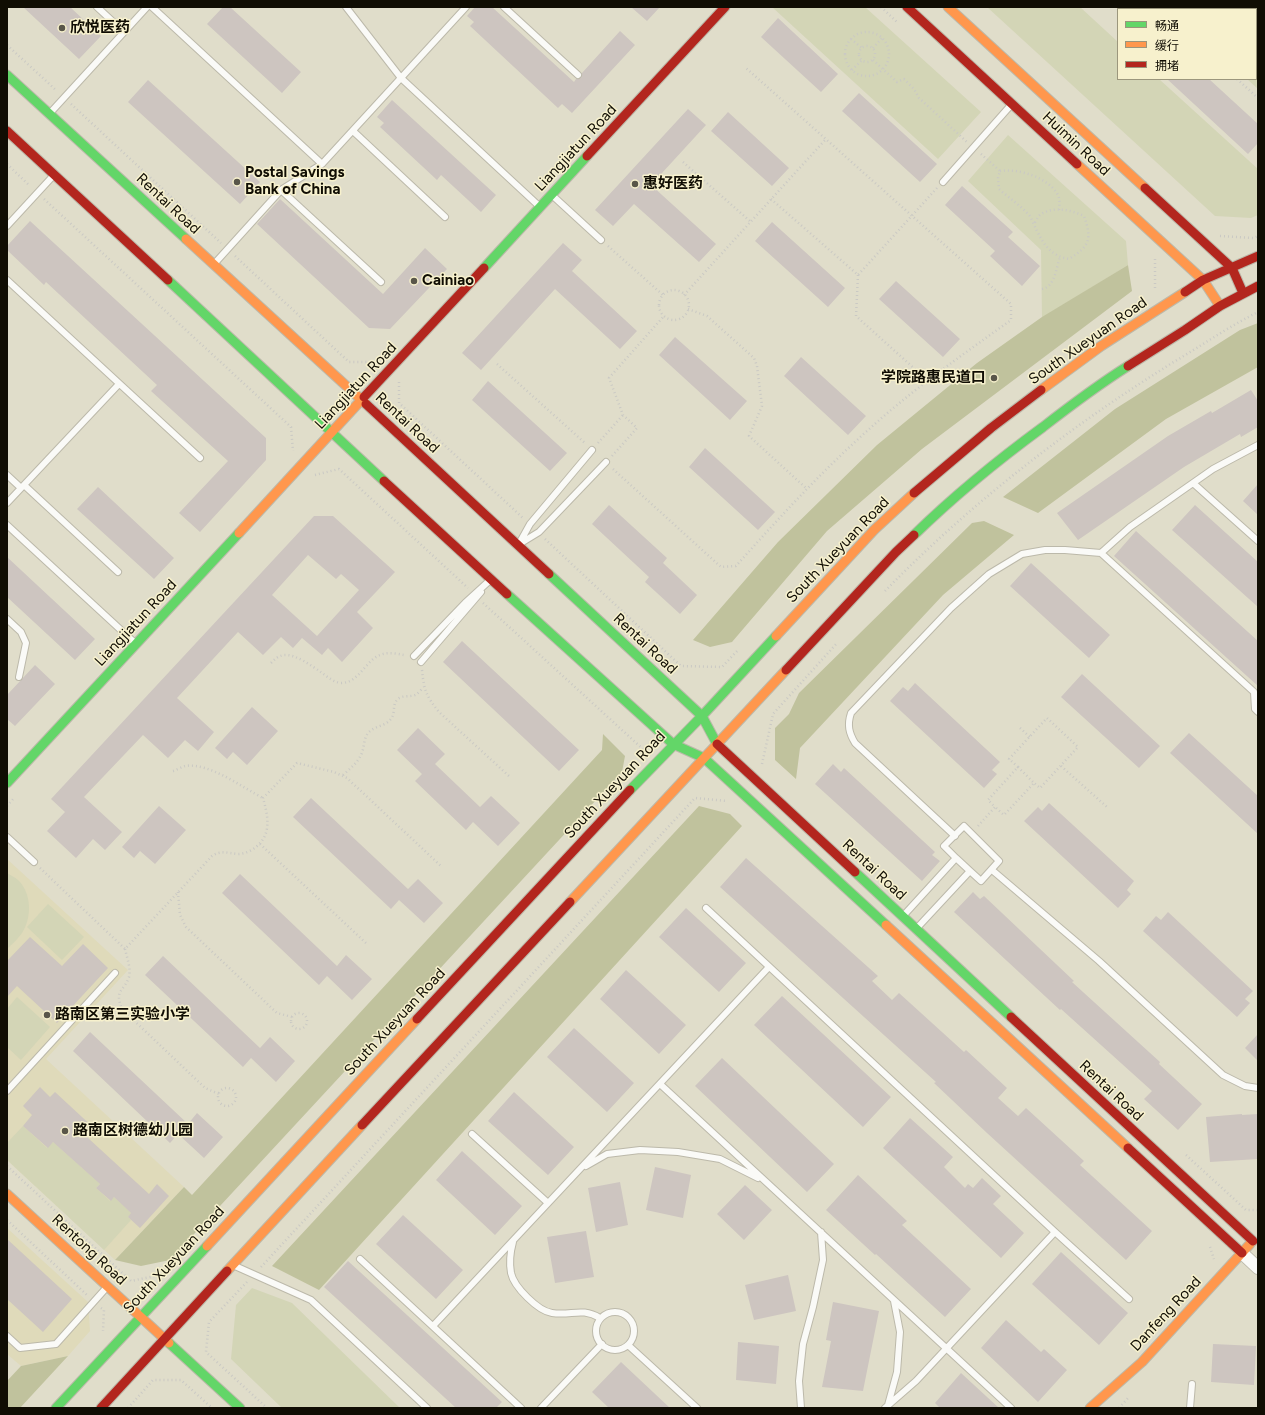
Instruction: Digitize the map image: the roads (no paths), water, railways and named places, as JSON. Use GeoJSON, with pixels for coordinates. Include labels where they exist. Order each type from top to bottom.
{"type":"FeatureCollection","features":[{"type":"Feature","properties":{"kind":"main road","name":"Liangjiatun Road"},"geometry":{"type":"LineString","coordinates":[[7,783],[725,7]]}},
{"type":"Feature","properties":{"kind":"main road","name":"Huimin Road"},"geometry":{"type":"LineString","coordinates":[[908,7],[1203,280],[1220,306]]}},
{"type":"Feature","properties":{"kind":"main road","name":"Huimin Road"},"geometry":{"type":"LineString","coordinates":[[948,7],[1232,268],[1243,293]]}},
{"type":"Feature","properties":{"kind":"main road","name":"Rentai Road"},"geometry":{"type":"LineString","coordinates":[[7,75],[362,400],[702,716],[717,744],[1256,1241]]}},
{"type":"Feature","properties":{"kind":"main road","name":"Rentai Road"},"geometry":{"type":"LineString","coordinates":[[7,131],[491,580],[673,744],[704,758],[1242,1253]]}},
{"type":"Feature","properties":{"kind":"main road","name":"South Xueyuan Road"},"geometry":{"type":"LineString","coordinates":[[56,1408],[140,1316],[673,744],[702,716],[874,530],[914,493],[991,428],[1101,346],[1203,280],[1258,256]]}},
{"type":"Feature","properties":{"kind":"main road"},"geometry":{"type":"LineString","coordinates":[[101,1408],[164,1338],[896,552],[930,519],[1008,453],[1055,417],[1123,369],[1220,306],[1258,286]]}},
{"type":"Feature","properties":{"kind":"main road","name":"Rentong Road"},"geometry":{"type":"LineString","coordinates":[[7,1194],[240,1408]]}},
{"type":"Feature","properties":{"kind":"main road","name":"Danfeng Road"},"geometry":{"type":"LineString","coordinates":[[1090,1408],[1142,1362],[1242,1253],[1256,1241]]}},
{"type":"Feature","properties":{"kind":"street"},"geometry":{"type":"LineString","coordinates":[[1242,1253],[1258,1268]]}},
{"type":"Feature","properties":{"kind":"lane"},"geometry":{"type":"LineString","coordinates":[[97,7],[124,32]]}},
{"type":"Feature","properties":{"kind":"lane"},"geometry":{"type":"LineString","coordinates":[[49,114],[147,7]]}},
{"type":"Feature","properties":{"kind":"lane"},"geometry":{"type":"LineString","coordinates":[[152,7],[322,164]]}},
{"type":"Feature","properties":{"kind":"lane"},"geometry":{"type":"LineString","coordinates":[[346,7],[401,78],[541,207]]}},
{"type":"Feature","properties":{"kind":"lane"},"geometry":{"type":"LineString","coordinates":[[214,264],[281,190],[322,164],[466,7]]}},
{"type":"Feature","properties":{"kind":"lane"},"geometry":{"type":"LineString","coordinates":[[504,7],[578,75]]}},
{"type":"Feature","properties":{"kind":"lane"},"geometry":{"type":"LineString","coordinates":[[942,182],[1012,104]]}},
{"type":"Feature","properties":{"kind":"lane"},"geometry":{"type":"LineString","coordinates":[[353,130],[445,217]]}},
{"type":"Feature","properties":{"kind":"lane"},"geometry":{"type":"LineString","coordinates":[[7,226],[54,175]]}},
{"type":"Feature","properties":{"kind":"lane"},"geometry":{"type":"LineString","coordinates":[[281,190],[381,282]]}},
{"type":"Feature","properties":{"kind":"lane"},"geometry":{"type":"LineString","coordinates":[[552,195],[602,240]]}},
{"type":"Feature","properties":{"kind":"lane"},"geometry":{"type":"LineString","coordinates":[[7,280],[200,458]]}},
{"type":"Feature","properties":{"kind":"lane"},"geometry":{"type":"LineString","coordinates":[[7,503],[119,384]]}},
{"type":"Feature","properties":{"kind":"lane"},"geometry":{"type":"LineString","coordinates":[[1101,553],[1130,527],[1213,469],[1258,445]]}},
{"type":"Feature","properties":{"kind":"lane"},"geometry":{"type":"LineString","coordinates":[[518,545],[530,524],[592,450]]}},
{"type":"Feature","properties":{"kind":"lane"},"geometry":{"type":"LineString","coordinates":[[518,545],[539,532],[606,462]]}},
{"type":"Feature","properties":{"kind":"lane"},"geometry":{"type":"LineString","coordinates":[[7,475],[22,486],[118,572]]}},
{"type":"Feature","properties":{"kind":"lane"},"geometry":{"type":"LineString","coordinates":[[1193,483],[1258,541]]}},
{"type":"Feature","properties":{"kind":"lane"},"geometry":{"type":"LineString","coordinates":[[7,525],[136,644]]}},
{"type":"Feature","properties":{"kind":"lane"},"geometry":{"type":"LineString","coordinates":[[954,836],[855,743],[850,735],[848,722],[850,713],[951,608],[990,574],[1022,554],[1052,550],[1101,553],[1254,692],[1255,709],[1258,712]]}},
{"type":"Feature","properties":{"kind":"lane"},"geometry":{"type":"LineString","coordinates":[[414,656],[491,580]]}},
{"type":"Feature","properties":{"kind":"lane"},"geometry":{"type":"LineString","coordinates":[[421,662],[476,596]]}},
{"type":"Feature","properties":{"kind":"lane"},"geometry":{"type":"LineString","coordinates":[[7,619],[21,632],[26,643],[18,677]]}},
{"type":"Feature","properties":{"kind":"lane"},"geometry":{"type":"LineString","coordinates":[[964,826],[999,861],[981,881],[944,846],[954,836],[964,826]]}},
{"type":"Feature","properties":{"kind":"lane"},"geometry":{"type":"LineString","coordinates":[[7,837],[34,862]]}},
{"type":"Feature","properties":{"kind":"lane"},"geometry":{"type":"LineString","coordinates":[[903,916],[956,858]]}},
{"type":"Feature","properties":{"kind":"lane"},"geometry":{"type":"LineString","coordinates":[[992,870],[1099,961],[1223,1075],[1245,1086],[1258,1088]]}},
{"type":"Feature","properties":{"kind":"lane"},"geometry":{"type":"LineString","coordinates":[[916,929],[970,871]]}},
{"type":"Feature","properties":{"kind":"lane"},"geometry":{"type":"LineString","coordinates":[[706,908],[1129,1299]]}},
{"type":"Feature","properties":{"kind":"lane"},"geometry":{"type":"LineString","coordinates":[[433,1326],[769,967]]}},
{"type":"Feature","properties":{"kind":"lane"},"geometry":{"type":"LineString","coordinates":[[7,1091],[114,973]]}},
{"type":"Feature","properties":{"kind":"lane"},"geometry":{"type":"LineString","coordinates":[[660,1084],[1011,1408]]}},
{"type":"Feature","properties":{"kind":"lane"},"geometry":{"type":"LineString","coordinates":[[472,1134],[548,1203]]}},
{"type":"Feature","properties":{"kind":"lane"},"geometry":{"type":"LineString","coordinates":[[581,1168],[607,1154],[640,1150],[678,1152],[720,1159],[766,1181]]}},
{"type":"Feature","properties":{"kind":"lane"},"geometry":{"type":"LineString","coordinates":[[801,1408],[799,1381],[803,1344],[823,1260],[821,1232]]}},
{"type":"Feature","properties":{"kind":"lane"},"geometry":{"type":"LineString","coordinates":[[886,1407],[916,1381],[1055,1232]]}},
{"type":"Feature","properties":{"kind":"lane"},"geometry":{"type":"LineString","coordinates":[[513,1241],[510,1256],[511,1275],[520,1290],[535,1305],[550,1313],[568,1314],[580,1311],[592,1313],[600,1318]]}},
{"type":"Feature","properties":{"kind":"lane"},"geometry":{"type":"LineString","coordinates":[[360,1259],[521,1408]]}},
{"type":"Feature","properties":{"kind":"lane"},"geometry":{"type":"LineString","coordinates":[[232,1265],[311,1300],[427,1408]]}},
{"type":"Feature","properties":{"kind":"lane"},"geometry":{"type":"LineString","coordinates":[[7,1336],[20,1348],[56,1344],[108,1286]]}},
{"type":"Feature","properties":{"kind":"lane"},"geometry":{"type":"LineString","coordinates":[[886,1407],[897,1372],[900,1332],[894,1300]]}},
{"type":"Feature","properties":{"kind":"lane"},"geometry":{"type":"LineString","coordinates":[[611,1312],[617,1312],[629,1317],[634,1328],[632,1340],[628,1345],[616,1350],[610,1349],[602,1344],[597,1336],[596,1330],[600,1318],[611,1312]]}},
{"type":"Feature","properties":{"kind":"lane"},"geometry":{"type":"LineString","coordinates":[[541,1408],[602,1344]]}},
{"type":"Feature","properties":{"kind":"lane"},"geometry":{"type":"LineString","coordinates":[[628,1345],[697,1408]]}},
{"type":"Feature","properties":{"kind":"lane"},"geometry":{"type":"LineString","coordinates":[[1190,1408],[1192,1384]]}},
{"type":"Feature","properties":{"kind":"place","name":"欣悦医药"},"geometry":{"type":"Point","coordinates":[62,28]}},
{"type":"Feature","properties":{"kind":"place","name":"Postal Savings Bank of China"},"geometry":{"type":"Point","coordinates":[237,182]}},
{"type":"Feature","properties":{"kind":"place","name":"惠好医药"},"geometry":{"type":"Point","coordinates":[635,184]}},
{"type":"Feature","properties":{"kind":"place","name":"Cainiao"},"geometry":{"type":"Point","coordinates":[414,281]}},
{"type":"Feature","properties":{"kind":"place","name":"学院路惠民道口"},"geometry":{"type":"Point","coordinates":[994,378]}},
{"type":"Feature","properties":{"kind":"place","name":"路南区第三实验小学"},"geometry":{"type":"Point","coordinates":[47,1015]}},
{"type":"Feature","properties":{"kind":"place","name":"路南区树德幼儿园"},"geometry":{"type":"Point","coordinates":[65,1131]}}]}
